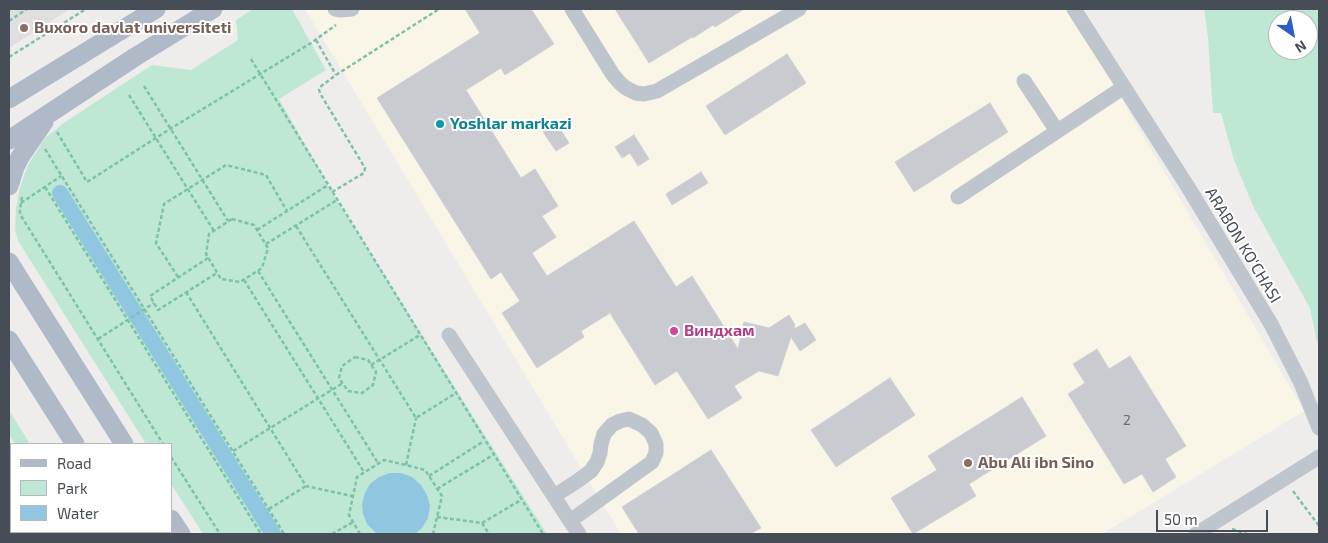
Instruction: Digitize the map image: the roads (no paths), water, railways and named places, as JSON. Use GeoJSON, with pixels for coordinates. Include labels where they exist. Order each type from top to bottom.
{"type":"FeatureCollection","features":[{"type":"Feature","properties":{"kind":"main road"},"geometry":{"type":"LineString","coordinates":[[13,95],[156,9]]}},
{"type":"Feature","properties":{"kind":"main road"},"geometry":{"type":"LineString","coordinates":[[9,140],[135,57],[213,9]]}},
{"type":"Feature","properties":{"kind":"main road"},"geometry":{"type":"LineString","coordinates":[[16,190],[15,166],[33,136],[50,114]]}},
{"type":"Feature","properties":{"kind":"main road"},"geometry":{"type":"LineString","coordinates":[[9,262],[123,443]]}},
{"type":"Feature","properties":{"kind":"main road"},"geometry":{"type":"LineString","coordinates":[[9,340],[74,443]]}},
{"type":"Feature","properties":{"kind":"main road"},"geometry":{"type":"LineString","coordinates":[[172,520],[181,534]]}},
{"type":"Feature","properties":{"kind":"street"},"geometry":{"type":"LineString","coordinates":[[335,9],[352,9]]}},
{"type":"Feature","properties":{"kind":"street"},"geometry":{"type":"LineString","coordinates":[[572,9],[613,74],[620,83],[636,94],[657,92],[799,9]]}},
{"type":"Feature","properties":{"kind":"street","name":"ARABON KO'CHASI"},"geometry":{"type":"LineString","coordinates":[[1074,9],[1188,187],[1271,324],[1301,384],[1319,428]]}},
{"type":"Feature","properties":{"kind":"street"},"geometry":{"type":"LineString","coordinates":[[1024,81],[1056,131]]}},
{"type":"Feature","properties":{"kind":"street"},"geometry":{"type":"LineString","coordinates":[[958,197],[1124,87]]}},
{"type":"Feature","properties":{"kind":"street"},"geometry":{"type":"LineString","coordinates":[[449,335],[579,534]]}},
{"type":"Feature","properties":{"kind":"street"},"geometry":{"type":"LineString","coordinates":[[554,496],[591,471],[597,462],[604,434],[612,426],[620,421],[630,420],[642,425],[651,432],[656,444],[656,453],[652,462],[570,521]]}},
{"type":"Feature","properties":{"kind":"street"},"geometry":{"type":"LineString","coordinates":[[1196,534],[1319,457]]}},
{"type":"Feature","properties":{"kind":"water"},"geometry":{"type":"Polygon","coordinates":[[[390,473],[401,473],[412,477],[421,485],[427,495],[430,506],[428,518],[422,528],[415,534],[377,534],[367,524],[362,504],[365,493],[370,484],[379,477],[390,473]]]}},
{"type":"Feature","properties":{"kind":"waterway"},"geometry":{"type":"LineString","coordinates":[[60,193],[273,534]]}},
{"type":"Feature","properties":{"kind":"place","name":"Buxoro davlat universiteti"},"geometry":{"type":"Point","coordinates":[24,28]}},
{"type":"Feature","properties":{"kind":"place","name":"Yoshlar markazi"},"geometry":{"type":"Point","coordinates":[440,124]}},
{"type":"Feature","properties":{"kind":"place","name":"Виндхам"},"geometry":{"type":"Point","coordinates":[674,331]}},
{"type":"Feature","properties":{"kind":"place","name":"Abu Ali ibn Sino"},"geometry":{"type":"Point","coordinates":[968,463]}}]}
